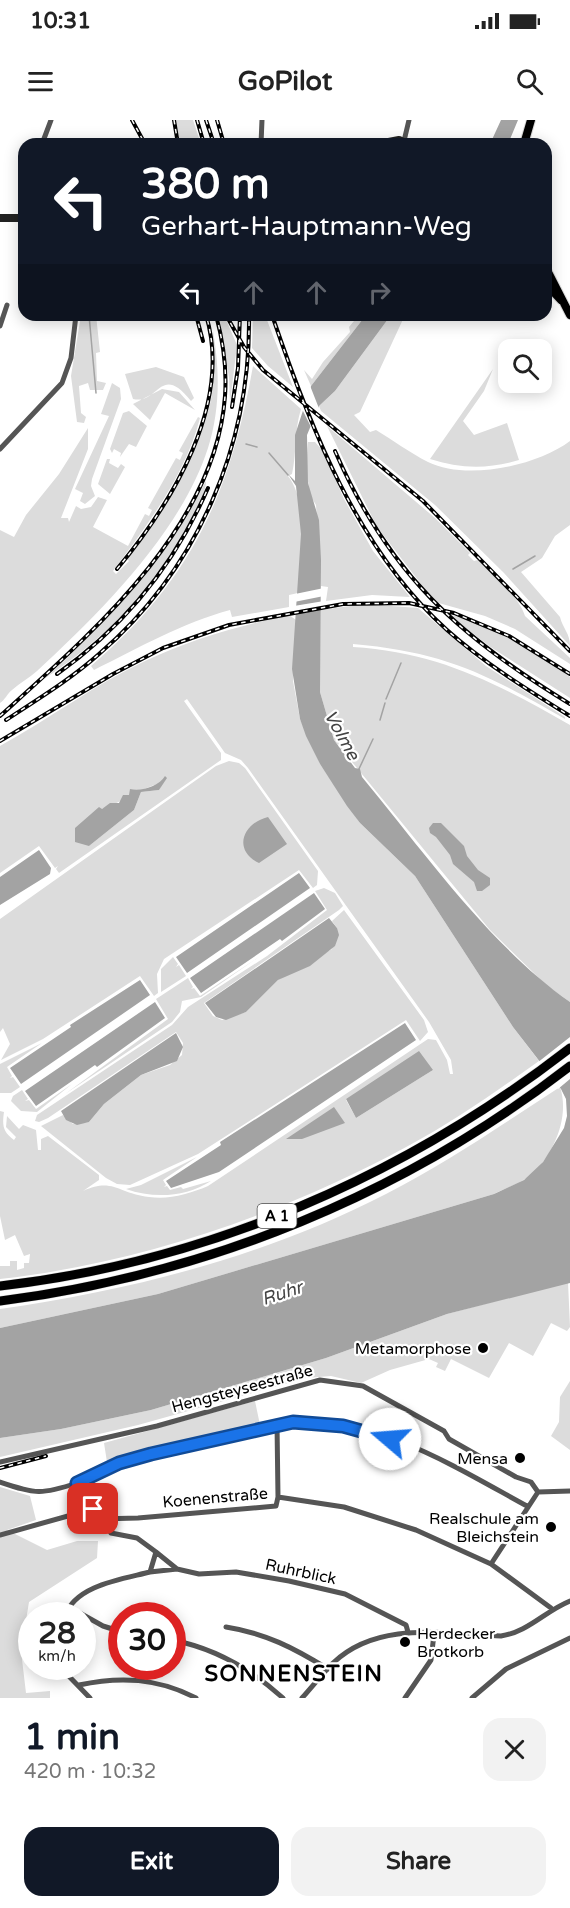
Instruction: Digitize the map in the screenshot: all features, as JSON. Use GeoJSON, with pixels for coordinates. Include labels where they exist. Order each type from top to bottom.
{"type":"FeatureCollection","features":[{"type":"Feature","properties":{"kind":"highway","name":"A 1"},"geometry":{"type":"LineString","coordinates":[[0,1286],[76,1274],[153,1257],[283,1214],[331,1194],[411,1154],[529,1079],[570,1048]]}},
{"type":"Feature","properties":{"kind":"highway","name":"A 1"},"geometry":{"type":"LineString","coordinates":[[0,1301],[51,1294],[160,1270],[285,1228],[334,1208],[412,1170],[476,1132],[538,1091],[570,1066]]}},
{"type":"Feature","properties":{"kind":"main road"},"geometry":{"type":"LineString","coordinates":[[526,138],[531,120]]}},
{"type":"Feature","properties":{"kind":"main road"},"geometry":{"type":"LineString","coordinates":[[0,218],[18,218]]}},
{"type":"Feature","properties":{"kind":"main road"},"geometry":{"type":"LineString","coordinates":[[552,280],[570,315]]}},
{"type":"Feature","properties":{"kind":"main road"},"geometry":{"type":"LineString","coordinates":[[552,290],[564,303]]}},
{"type":"Feature","properties":{"kind":"street"},"geometry":{"type":"LineString","coordinates":[[44,138],[51,120]]}},
{"type":"Feature","properties":{"kind":"street"},"geometry":{"type":"LineString","coordinates":[[261,138],[262,120]]}},
{"type":"Feature","properties":{"kind":"street"},"geometry":{"type":"LineString","coordinates":[[407,138],[409,120]]}},
{"type":"Feature","properties":{"kind":"street"},"geometry":{"type":"LineString","coordinates":[[0,326],[6,305]]}},
{"type":"Feature","properties":{"kind":"street"},"geometry":{"type":"LineString","coordinates":[[0,449],[62,384],[71,358],[75,321]]}},
{"type":"Feature","properties":{"kind":"street","name":"Hengsteyseestraße"},"geometry":{"type":"LineString","coordinates":[[0,1462],[157,1426],[306,1382],[333,1380],[363,1386],[444,1431],[449,1439],[516,1478],[531,1482],[538,1492]]}},
{"type":"Feature","properties":{"kind":"street"},"geometry":{"type":"LineString","coordinates":[[0,1482],[33,1493],[49,1492],[77,1483],[119,1463],[188,1444],[277,1424],[316,1423],[372,1433],[459,1470],[527,1506]]}},
{"type":"Feature","properties":{"kind":"street"},"geometry":{"type":"LineString","coordinates":[[277,1424],[278,1497]]}},
{"type":"Feature","properties":{"kind":"street"},"geometry":{"type":"LineString","coordinates":[[77,1483],[111,1533],[137,1538],[177,1569]]}},
{"type":"Feature","properties":{"kind":"street"},"geometry":{"type":"LineString","coordinates":[[491,1564],[538,1492],[570,1491]]}},
{"type":"Feature","properties":{"kind":"street","name":"Koenenstraße"},"geometry":{"type":"LineString","coordinates":[[99,1518],[138,1518],[276,1506],[278,1497],[344,1507],[416,1530],[491,1564],[551,1608]]}},
{"type":"Feature","properties":{"kind":"street"},"geometry":{"type":"LineString","coordinates":[[0,1535],[93,1509]]}},
{"type":"Feature","properties":{"kind":"street"},"geometry":{"type":"LineString","coordinates":[[150,1572],[156,1552]]}},
{"type":"Feature","properties":{"kind":"street","name":"Ruhrblick"},"geometry":{"type":"LineString","coordinates":[[76,1602],[95,1587],[150,1572],[177,1569],[200,1574],[229,1572],[253,1574],[345,1594],[392,1615],[406,1625],[408,1632]]}},
{"type":"Feature","properties":{"kind":"street"},"geometry":{"type":"LineString","coordinates":[[302,1698],[328,1669],[362,1643],[391,1634],[408,1632],[514,1634],[551,1608],[570,1601]]}},
{"type":"Feature","properties":{"kind":"street"},"geometry":{"type":"LineString","coordinates":[[226,1627],[264,1634],[302,1651],[328,1669]]}},
{"type":"Feature","properties":{"kind":"street"},"geometry":{"type":"LineString","coordinates":[[405,1698],[431,1660],[434,1634]]}},
{"type":"Feature","properties":{"kind":"street"},"geometry":{"type":"LineString","coordinates":[[472,1698],[491,1679],[515,1663],[570,1638]]}},
{"type":"Feature","properties":{"kind":"street"},"geometry":{"type":"LineString","coordinates":[[186,1644],[207,1650],[232,1662],[283,1698]]}},
{"type":"Feature","properties":{"kind":"street"},"geometry":{"type":"LineString","coordinates":[[79,1686],[109,1680],[138,1679],[165,1685],[196,1698]]}},
{"type":"Feature","properties":{"kind":"street"},"geometry":{"type":"LineString","coordinates":[[73,1680],[90,1698]]}},
{"type":"Feature","properties":{"kind":"shaded area"},"geometry":{"type":"Polygon","coordinates":[[[176,120],[193,120],[199,138],[179,138],[176,120]]]}},
{"type":"Feature","properties":{"kind":"shaded area"},"geometry":{"type":"Polygon","coordinates":[[[80,321],[97,321],[100,352],[96,353],[97,381],[106,383],[103,390],[90,390],[88,383],[79,386],[81,413],[86,417],[84,423],[77,422],[71,376],[80,321]]]}},
{"type":"Feature","properties":{"kind":"shaded area"},"geometry":{"type":"Polygon","coordinates":[[[220,321],[227,321],[237,345],[230,403],[229,378],[220,321]]]}},
{"type":"Feature","properties":{"kind":"shaded area"},"geometry":{"type":"Polygon","coordinates":[[[253,321],[267,321],[293,387],[268,366],[252,348],[253,321]]]}},
{"type":"Feature","properties":{"kind":"shaded area"},"geometry":{"type":"Polygon","coordinates":[[[354,321],[361,321],[311,386],[304,370],[312,379],[323,362],[350,332],[349,327],[354,321]]]}},
{"type":"Feature","properties":{"kind":"shaded area"},"geometry":{"type":"Polygon","coordinates":[[[387,321],[402,321],[360,412],[354,415],[370,432],[376,430],[428,462],[444,468],[462,470],[501,468],[521,464],[539,458],[570,441],[570,525],[555,536],[542,558],[521,572],[560,617],[570,646],[504,573],[435,505],[321,411],[319,406],[335,391],[387,321]]]}},
{"type":"Feature","properties":{"kind":"shaded area"},"geometry":{"type":"Polygon","coordinates":[[[213,331],[218,376],[215,419],[208,448],[196,479],[179,510],[159,540],[112,597],[62,648],[0,703],[0,530],[14,537],[26,515],[59,474],[88,428],[88,449],[61,518],[68,518],[69,522],[76,506],[81,509],[91,507],[98,497],[107,500],[93,527],[128,546],[145,514],[149,516],[152,510],[148,508],[176,458],[180,460],[183,453],[179,451],[198,417],[200,418],[175,480],[152,517],[113,571],[116,574],[129,561],[127,559],[165,505],[196,446],[212,395],[213,331]]]}},
{"type":"Feature","properties":{"kind":"shaded area"},"geometry":{"type":"Polygon","coordinates":[[[253,366],[301,409],[292,474],[288,476],[295,487],[301,516],[298,593],[289,595],[289,607],[232,617],[230,610],[212,615],[160,637],[94,670],[91,666],[126,634],[155,601],[180,567],[201,532],[218,495],[232,455],[244,412],[253,366]]]}},
{"type":"Feature","properties":{"kind":"shaded area"},"geometry":{"type":"Polygon","coordinates":[[[156,367],[184,377],[194,398],[191,401],[181,390],[173,385],[166,385],[142,399],[133,399],[125,374],[156,367]]]}},
{"type":"Feature","properties":{"kind":"shaded area"},"geometry":{"type":"Polygon","coordinates":[[[493,369],[484,391],[463,421],[474,435],[507,423],[519,460],[475,467],[452,465],[430,459],[493,369]]]}},
{"type":"Feature","properties":{"kind":"shaded area"},"geometry":{"type":"Polygon","coordinates":[[[112,383],[120,388],[121,399],[92,479],[91,486],[95,496],[85,504],[80,501],[83,493],[75,489],[109,416],[101,414],[112,383]]]}},
{"type":"Feature","properties":{"kind":"shaded area"},"geometry":{"type":"Polygon","coordinates":[[[162,389],[179,392],[195,410],[165,393],[150,420],[133,404],[162,389]]]}},
{"type":"Feature","properties":{"kind":"shaded area"},"geometry":{"type":"Polygon","coordinates":[[[129,411],[147,426],[136,447],[129,444],[120,457],[121,453],[114,449],[112,453],[110,449],[123,413],[129,411]]]}},
{"type":"Feature","properties":{"kind":"shaded area"},"geometry":{"type":"Polygon","coordinates":[[[327,426],[435,518],[470,553],[468,555],[474,561],[478,560],[498,579],[517,601],[525,616],[570,658],[570,664],[515,629],[485,616],[435,602],[377,527],[327,426]]]}},
{"type":"Feature","properties":{"kind":"shaded area"},"geometry":{"type":"Polygon","coordinates":[[[308,442],[315,442],[323,451],[344,499],[373,551],[410,597],[372,595],[326,601],[328,587],[321,586],[316,505],[310,495],[306,468],[308,442]]]}},
{"type":"Feature","properties":{"kind":"shaded area"},"geometry":{"type":"Polygon","coordinates":[[[107,459],[110,459],[109,463],[118,468],[121,464],[125,467],[110,494],[98,484],[107,459]]]}},
{"type":"Feature","properties":{"kind":"shaded area"},"geometry":{"type":"Polygon","coordinates":[[[206,481],[201,499],[179,543],[148,587],[111,627],[44,679],[113,611],[153,561],[206,481]]]}},
{"type":"Feature","properties":{"kind":"shaded area"},"geometry":{"type":"Polygon","coordinates":[[[365,604],[418,608],[486,666],[565,719],[512,689],[440,659],[385,648],[353,644],[353,647],[413,656],[466,672],[518,696],[570,725],[570,1002],[546,985],[490,930],[334,740],[320,692],[320,610],[365,604]]]}},
{"type":"Feature","properties":{"kind":"shaded area"},"geometry":{"type":"Polygon","coordinates":[[[448,614],[496,632],[556,667],[570,677],[570,698],[489,646],[448,614]]]}},
{"type":"Feature","properties":{"kind":"shaded area"},"geometry":{"type":"Polygon","coordinates":[[[289,615],[296,620],[293,681],[300,719],[320,764],[360,823],[415,876],[513,1027],[539,1061],[459,1116],[408,1146],[360,1171],[261,1214],[159,1248],[106,1261],[0,1279],[0,1266],[10,1266],[10,1261],[17,1261],[17,1270],[24,1268],[24,1263],[29,1263],[30,1254],[24,1256],[15,1235],[5,1240],[0,1216],[0,1111],[4,1112],[5,1131],[14,1140],[16,1137],[6,1127],[7,1116],[19,1129],[23,1125],[36,1130],[38,1150],[41,1150],[41,1139],[48,1136],[99,1175],[99,1180],[83,1191],[93,1187],[109,1186],[139,1195],[164,1198],[186,1194],[208,1186],[428,1039],[436,1040],[447,1060],[450,1074],[453,1074],[451,1060],[429,1022],[248,768],[241,760],[225,753],[187,699],[184,701],[221,753],[221,760],[59,873],[56,869],[58,866],[55,868],[39,846],[0,873],[0,746],[108,681],[162,653],[234,629],[289,615]],[[165,777],[161,783],[102,809],[89,846],[134,810],[141,792],[159,790],[165,777]],[[433,1070],[346,1099],[346,1100],[356,1118],[433,1070]]]}},
{"type":"Feature","properties":{"kind":"shaded area"},"geometry":{"type":"Polygon","coordinates":[[[229,761],[239,763],[245,768],[318,871],[317,885],[313,888],[299,870],[164,959],[157,974],[158,993],[154,996],[140,976],[43,1039],[1,1060],[10,1044],[3,1028],[0,1032],[0,919],[216,766],[229,761]]]}},
{"type":"Feature","properties":{"kind":"shaded area"},"geometry":{"type":"Polygon","coordinates":[[[324,888],[335,893],[343,906],[339,910],[204,1003],[213,1016],[222,1020],[246,1012],[278,980],[332,949],[337,928],[332,921],[344,910],[424,1020],[428,1032],[420,1041],[406,1020],[198,1154],[130,1185],[117,1184],[106,1178],[41,1126],[63,1115],[73,1124],[89,1122],[104,1104],[141,1075],[170,1065],[182,1055],[183,1043],[176,1032],[48,1118],[39,1122],[35,1121],[37,1115],[172,1025],[188,1007],[267,956],[327,910],[315,891],[324,888]]]}},
{"type":"Feature","properties":{"kind":"shaded area"},"geometry":{"type":"Polygon","coordinates":[[[173,957],[178,964],[176,967],[179,965],[186,976],[161,992],[161,969],[173,957]]]}},
{"type":"Feature","properties":{"kind":"shaded area"},"geometry":{"type":"Polygon","coordinates":[[[259,957],[201,997],[182,1001],[180,1012],[172,1022],[65,1094],[168,1019],[156,999],[188,978],[193,987],[191,989],[194,988],[200,996],[259,957]]]}},
{"type":"Feature","properties":{"kind":"shaded area"},"geometry":{"type":"Polygon","coordinates":[[[42,1043],[7,1067],[12,1076],[10,1078],[13,1077],[20,1087],[11,1093],[0,1093],[0,1064],[42,1043]]]}},
{"type":"Feature","properties":{"kind":"shaded area"},"geometry":{"type":"Polygon","coordinates":[[[72,1084],[37,1112],[21,1111],[11,1101],[13,1096],[22,1090],[28,1099],[25,1101],[29,1100],[36,1109],[72,1084]]]}},
{"type":"Feature","properties":{"kind":"shaded area"},"geometry":{"type":"Polygon","coordinates":[[[560,1087],[563,1098],[561,1122],[547,1156],[528,1177],[494,1194],[158,1294],[0,1328],[0,1309],[100,1292],[198,1268],[246,1253],[340,1216],[431,1169],[560,1087]]]}},
{"type":"Feature","properties":{"kind":"shaded area"},"geometry":{"type":"Polygon","coordinates":[[[197,1157],[163,1180],[166,1185],[164,1187],[167,1186],[170,1190],[181,1187],[183,1189],[211,1181],[201,1186],[170,1195],[148,1194],[126,1189],[141,1185],[197,1157]]]}},
{"type":"Feature","properties":{"kind":"shaded area"},"geometry":{"type":"Polygon","coordinates":[[[568,1282],[570,1327],[567,1331],[551,1323],[533,1356],[509,1343],[489,1378],[451,1359],[445,1371],[436,1367],[438,1363],[429,1359],[390,1370],[361,1383],[331,1376],[306,1378],[138,1425],[0,1457],[0,1438],[61,1429],[151,1410],[326,1358],[447,1314],[568,1282]]]}},
{"type":"Feature","properties":{"kind":"shaded area"},"geometry":{"type":"Polygon","coordinates":[[[570,1381],[570,1450],[551,1436],[559,1422],[560,1397],[570,1381]]]}},
{"type":"Feature","properties":{"kind":"shaded area"},"geometry":{"type":"Polygon","coordinates":[[[255,1401],[260,1425],[107,1462],[104,1443],[255,1401]]]}},
{"type":"Feature","properties":{"kind":"shaded area"},"geometry":{"type":"Polygon","coordinates":[[[0,1487],[30,1496],[36,1520],[7,1530],[47,1550],[77,1541],[98,1541],[97,1558],[29,1602],[18,1602],[18,1680],[24,1680],[26,1693],[50,1691],[50,1698],[0,1698],[0,1487]]]}},
{"type":"Feature","properties":{"kind":"water"},"geometry":{"type":"Polygon","coordinates":[[[501,120],[518,120],[510,138],[493,138],[501,120]]]}},
{"type":"Feature","properties":{"kind":"water","name":"Ruhr"},"geometry":{"type":"Polygon","coordinates":[[[361,321],[387,321],[335,391],[319,406],[307,435],[308,483],[319,520],[320,692],[334,740],[355,768],[360,769],[362,777],[434,867],[485,926],[512,953],[570,1002],[570,1283],[447,1314],[326,1358],[151,1410],[61,1429],[0,1438],[0,1328],[158,1294],[494,1194],[524,1180],[543,1162],[564,1128],[567,1116],[566,1099],[561,1089],[513,1027],[415,876],[360,823],[347,806],[320,764],[300,719],[292,669],[301,534],[296,486],[288,474],[295,481],[295,435],[311,386],[361,321]]]}},
{"type":"Feature","properties":{"kind":"water"},"geometry":{"type":"Polygon","coordinates":[[[165,776],[167,778],[159,790],[141,792],[134,810],[89,846],[75,842],[75,828],[99,807],[102,809],[110,803],[119,803],[123,795],[129,795],[130,789],[139,790],[149,787],[159,783],[165,776]]]}},
{"type":"Feature","properties":{"kind":"water"},"geometry":{"type":"Polygon","coordinates":[[[268,817],[287,844],[259,863],[246,851],[243,844],[244,837],[252,825],[268,817]]]}},
{"type":"Feature","properties":{"kind":"water"},"geometry":{"type":"Polygon","coordinates":[[[433,823],[441,823],[464,846],[467,856],[478,870],[490,878],[490,885],[482,891],[477,891],[474,882],[453,864],[450,855],[430,833],[429,828],[433,823]]]}},
{"type":"Feature","properties":{"kind":"water"},"geometry":{"type":"Polygon","coordinates":[[[39,850],[51,868],[50,874],[0,905],[0,877],[39,850]]]}},
{"type":"Feature","properties":{"kind":"water"},"geometry":{"type":"Polygon","coordinates":[[[299,873],[310,888],[187,973],[176,957],[299,873]]]}},
{"type":"Feature","properties":{"kind":"water"},"geometry":{"type":"Polygon","coordinates":[[[314,893],[325,909],[282,941],[280,939],[201,993],[190,978],[314,893]]]}},
{"type":"Feature","properties":{"kind":"water"},"geometry":{"type":"Polygon","coordinates":[[[329,918],[337,928],[339,935],[335,946],[310,966],[278,980],[246,1012],[226,1020],[216,1017],[205,1003],[329,918]]]}},
{"type":"Feature","properties":{"kind":"water"},"geometry":{"type":"Polygon","coordinates":[[[140,980],[150,995],[21,1084],[10,1068],[71,1027],[70,1025],[140,980]]]}},
{"type":"Feature","properties":{"kind":"water"},"geometry":{"type":"Polygon","coordinates":[[[155,1002],[165,1018],[97,1067],[95,1065],[36,1106],[25,1091],[155,1002]]]}},
{"type":"Feature","properties":{"kind":"water"},"geometry":{"type":"Polygon","coordinates":[[[405,1023],[416,1040],[219,1172],[171,1188],[166,1181],[221,1145],[220,1142],[405,1023]]]}},
{"type":"Feature","properties":{"kind":"water"},"geometry":{"type":"Polygon","coordinates":[[[176,1033],[183,1047],[177,1061],[141,1075],[104,1104],[89,1122],[77,1125],[66,1120],[61,1111],[176,1033]]]}},
{"type":"Feature","properties":{"kind":"water"},"geometry":{"type":"Polygon","coordinates":[[[419,1051],[433,1070],[356,1118],[346,1099],[419,1051]]]}},
{"type":"Feature","properties":{"kind":"water"},"geometry":{"type":"Polygon","coordinates":[[[334,1107],[345,1123],[302,1139],[286,1139],[334,1107]]]}},
{"type":"Feature","properties":{"kind":"pier"},"geometry":{"type":"Polygon","coordinates":[[[309,383],[320,411],[312,429],[300,405],[309,383]]]}},
{"type":"Feature","properties":{"kind":"pier"},"geometry":{"type":"Polygon","coordinates":[[[324,588],[324,596],[294,602],[295,594],[324,588]]]}},
{"type":"Feature","properties":{"kind":"pier"},"geometry":{"type":"Polygon","coordinates":[[[324,601],[323,609],[293,614],[294,606],[324,601]]]}},
{"type":"Feature","properties":{"kind":"pier"},"geometry":{"type":"Polygon","coordinates":[[[570,1037],[570,1079],[558,1089],[537,1063],[570,1037]]]}},
{"type":"Feature","properties":{"kind":"waterway"},"geometry":{"type":"LineString","coordinates":[[90,321],[96,393]]}},
{"type":"Feature","properties":{"kind":"waterway"},"geometry":{"type":"LineString","coordinates":[[246,444],[257,447]]}},
{"type":"Feature","properties":{"kind":"waterway"},"geometry":{"type":"LineString","coordinates":[[269,453],[288,475]]}},
{"type":"Feature","properties":{"kind":"waterway"},"geometry":{"type":"LineString","coordinates":[[513,569],[535,556]]}},
{"type":"Feature","properties":{"kind":"waterway"},"geometry":{"type":"LineString","coordinates":[[386,699],[401,663]]}},
{"type":"Feature","properties":{"kind":"waterway"},"geometry":{"type":"LineString","coordinates":[[380,720],[385,703]]}},
{"type":"Feature","properties":{"kind":"waterway","name":"Volme"},"geometry":{"type":"LineString","coordinates":[[358,771],[373,739]]}},
{"type":"Feature","properties":{"kind":"railway"},"geometry":{"type":"LineString","coordinates":[[132,120],[142,138]]}},
{"type":"Feature","properties":{"kind":"railway"},"geometry":{"type":"LineString","coordinates":[[174,120],[177,138]]}},
{"type":"Feature","properties":{"kind":"railway"},"geometry":{"type":"LineString","coordinates":[[197,120],[202,138]]}},
{"type":"Feature","properties":{"kind":"railway"},"geometry":{"type":"LineString","coordinates":[[206,120],[212,138]]}},
{"type":"Feature","properties":{"kind":"railway"},"geometry":{"type":"LineString","coordinates":[[217,120],[222,138]]}},
{"type":"Feature","properties":{"kind":"railway"},"geometry":{"type":"LineString","coordinates":[[198,321],[203,341]]}},
{"type":"Feature","properties":{"kind":"railway"},"geometry":{"type":"LineString","coordinates":[[117,569],[158,514],[192,451],[204,417],[211,383],[212,349],[207,321]]}},
{"type":"Feature","properties":{"kind":"railway"},"geometry":{"type":"LineString","coordinates":[[0,716],[109,613],[174,533],[199,490],[216,444],[225,396],[224,355],[218,321]]}},
{"type":"Feature","properties":{"kind":"railway"},"geometry":{"type":"LineString","coordinates":[[229,321],[244,347],[263,370],[423,501],[570,651]]}},
{"type":"Feature","properties":{"kind":"railway"},"geometry":{"type":"LineString","coordinates":[[232,407],[238,368],[240,321]]}},
{"type":"Feature","properties":{"kind":"railway"},"geometry":{"type":"LineString","coordinates":[[6,720],[66,680],[99,654],[134,620],[164,583],[190,544],[212,501],[229,457],[240,411],[247,363],[249,321]]}},
{"type":"Feature","properties":{"kind":"railway"},"geometry":{"type":"LineString","coordinates":[[274,321],[320,443],[362,524],[387,562],[415,598],[461,642],[507,676],[570,716]]}},
{"type":"Feature","properties":{"kind":"railway"},"geometry":{"type":"LineString","coordinates":[[335,451],[378,532],[403,567],[430,598],[493,653],[570,704]]}},
{"type":"Feature","properties":{"kind":"railway"},"geometry":{"type":"LineString","coordinates":[[57,674],[105,635],[146,592],[180,542],[208,488]]}},
{"type":"Feature","properties":{"kind":"railway"},"geometry":{"type":"LineString","coordinates":[[0,741],[113,674],[163,648],[229,625],[343,604],[409,603],[454,613],[509,636],[570,674]]}},
{"type":"Feature","properties":{"kind":"railway"},"geometry":{"type":"LineString","coordinates":[[0,1468],[46,1456]]}},
{"type":"Feature","properties":{"kind":"place","name":"Metamorphose"},"geometry":{"type":"Point","coordinates":[483,1348]}},
{"type":"Feature","properties":{"kind":"place","name":"Mensa"},"geometry":{"type":"Point","coordinates":[520,1458]}},
{"type":"Feature","properties":{"kind":"place","name":"Realschule am Bleichstein"},"geometry":{"type":"Point","coordinates":[551,1527]}},
{"type":"Feature","properties":{"kind":"place","name":"Herdecker Brotkorb"},"geometry":{"type":"Point","coordinates":[405,1642]}},
{"type":"Feature","properties":{"kind":"district","name":"SONNENSTEIN"},"geometry":{"type":"Point","coordinates":[294,1673]}},
{"type":"Feature","properties":{"kind":"route"},"geometry":{"type":"LineString","coordinates":[[93,1509],[77,1483],[119,1463],[188,1444],[293,1422],[343,1426],[390,1439]]}}]}
